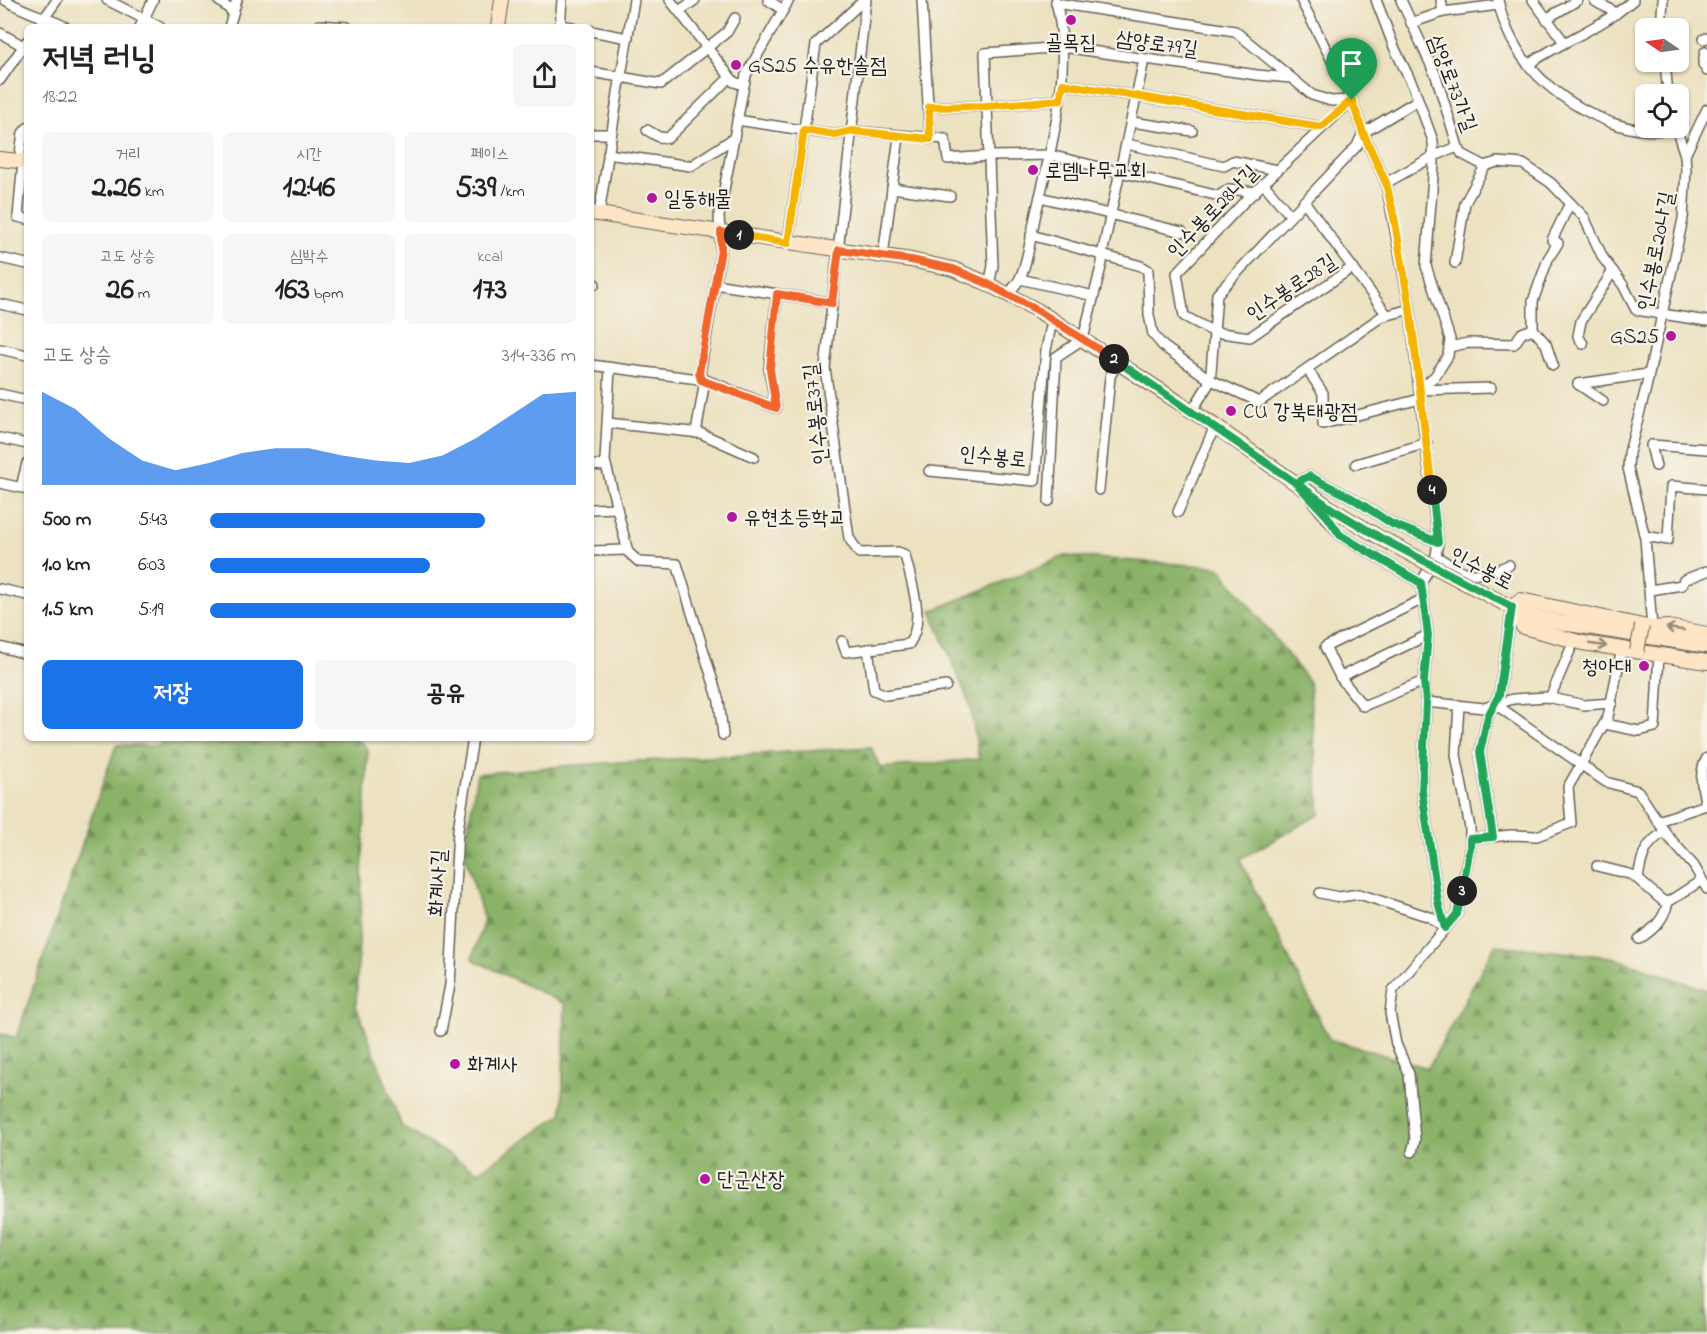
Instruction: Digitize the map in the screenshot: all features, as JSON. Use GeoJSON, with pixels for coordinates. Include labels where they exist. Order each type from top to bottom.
{"type":"FeatureCollection","features":[{"type":"Feature","properties":{"kind":"main road"},"geometry":{"type":"LineString","coordinates":[[498,24],[502,0]]}},
{"type":"Feature","properties":{"kind":"main road"},"geometry":{"type":"LineString","coordinates":[[0,159],[23,161]]}},
{"type":"Feature","properties":{"kind":"main road","name":"인수봉로"},"geometry":{"type":"LineString","coordinates":[[595,214],[911,260],[953,269],[1008,294],[1083,339],[1215,426],[1332,509],[1379,537],[1527,615],[1562,623],[1707,646]]}},
{"type":"Feature","properties":{"kind":"main road"},"geometry":{"type":"LineString","coordinates":[[1707,634],[1668,627],[1647,627],[1521,600],[1508,605],[1523,627],[1574,641],[1707,662]]}},
{"type":"Feature","properties":{"kind":"main road"},"geometry":{"type":"LineString","coordinates":[[1637,651],[1647,627]]}},
{"type":"Feature","properties":{"kind":"street"},"geometry":{"type":"LineString","coordinates":[[5,0],[17,8],[59,24]]}},
{"type":"Feature","properties":{"kind":"street"},"geometry":{"type":"LineString","coordinates":[[40,24],[57,0]]}},
{"type":"Feature","properties":{"kind":"street"},"geometry":{"type":"LineString","coordinates":[[107,0],[142,23],[153,0]]}},
{"type":"Feature","properties":{"kind":"street"},"geometry":{"type":"LineString","coordinates":[[218,0],[233,12]]}},
{"type":"Feature","properties":{"kind":"street"},"geometry":{"type":"LineString","coordinates":[[230,24],[237,0]]}},
{"type":"Feature","properties":{"kind":"street"},"geometry":{"type":"LineString","coordinates":[[560,24],[562,0]]}},
{"type":"Feature","properties":{"kind":"street"},"geometry":{"type":"LineString","coordinates":[[595,214],[608,154],[634,0]]}},
{"type":"Feature","properties":{"kind":"street"},"geometry":{"type":"LineString","coordinates":[[670,0],[734,82],[744,85]]}},
{"type":"Feature","properties":{"kind":"street"},"geometry":{"type":"LineString","coordinates":[[679,11],[695,0]]}},
{"type":"Feature","properties":{"kind":"street"},"geometry":{"type":"LineString","coordinates":[[768,0],[783,10]]}},
{"type":"Feature","properties":{"kind":"street"},"geometry":{"type":"LineString","coordinates":[[696,433],[704,386],[699,373],[721,250],[720,216],[746,75],[789,0]]}},
{"type":"Feature","properties":{"kind":"street"},"geometry":{"type":"LineString","coordinates":[[788,243],[816,44],[865,0]]}},
{"type":"Feature","properties":{"kind":"street","name":"인수봉로37길"},"geometry":{"type":"LineString","coordinates":[[865,0],[825,368],[849,538],[859,553],[898,552],[905,555],[915,602],[916,633],[909,644],[868,649]]}},
{"type":"Feature","properties":{"kind":"street"},"geometry":{"type":"LineString","coordinates":[[922,0],[930,139]]}},
{"type":"Feature","properties":{"kind":"street"},"geometry":{"type":"LineString","coordinates":[[1301,0],[1352,100],[1363,133],[1386,183],[1410,309],[1437,548],[1421,583],[1428,635],[1424,681],[1426,702],[1422,791],[1438,902],[1445,928]]}},
{"type":"Feature","properties":{"kind":"street"},"geometry":{"type":"LineString","coordinates":[[1376,0],[1433,141],[1434,156],[1426,266],[1450,339],[1448,356],[1419,394]]}},
{"type":"Feature","properties":{"kind":"street","name":"삼양로73가길"},"geometry":{"type":"LineString","coordinates":[[1401,0],[1436,76],[1458,147],[1462,154],[1485,166]]}},
{"type":"Feature","properties":{"kind":"street"},"geometry":{"type":"LineString","coordinates":[[1441,0],[1443,12]]}},
{"type":"Feature","properties":{"kind":"street"},"geometry":{"type":"LineString","coordinates":[[1533,0],[1564,42]]}},
{"type":"Feature","properties":{"kind":"street"},"geometry":{"type":"LineString","coordinates":[[1546,19],[1578,0]]}},
{"type":"Feature","properties":{"kind":"street"},"geometry":{"type":"LineString","coordinates":[[1594,0],[1598,4],[1610,7],[1616,14]]}},
{"type":"Feature","properties":{"kind":"street"},"geometry":{"type":"LineString","coordinates":[[1662,18],[1663,0]]}},
{"type":"Feature","properties":{"kind":"street","name":"삼양로79길"},"geometry":{"type":"LineString","coordinates":[[1291,78],[1144,60],[1063,47],[1056,2],[1235,31],[1312,95],[1331,101],[1352,100]]}},
{"type":"Feature","properties":{"kind":"street"},"geometry":{"type":"LineString","coordinates":[[1411,23],[1443,12],[1499,2],[1510,35],[1528,65],[1552,90],[1572,105],[1595,116],[1620,126],[1635,129]]}},
{"type":"Feature","properties":{"kind":"street"},"geometry":{"type":"LineString","coordinates":[[1528,65],[1564,42],[1616,14],[1628,2]]}},
{"type":"Feature","properties":{"kind":"street"},"geometry":{"type":"LineString","coordinates":[[594,73],[661,84],[727,32],[735,18]]}},
{"type":"Feature","properties":{"kind":"street"},"geometry":{"type":"LineString","coordinates":[[594,32],[628,38]]}},
{"type":"Feature","properties":{"kind":"street"},"geometry":{"type":"LineString","coordinates":[[0,33],[24,44]]}},
{"type":"Feature","properties":{"kind":"street"},"geometry":{"type":"LineString","coordinates":[[989,285],[993,266],[985,53],[1063,47],[1063,84],[1050,155],[1020,279],[1008,294]]}},
{"type":"Feature","properties":{"kind":"street"},"geometry":{"type":"LineString","coordinates":[[1,77],[24,48]]}},
{"type":"Feature","properties":{"kind":"street"},"geometry":{"type":"LineString","coordinates":[[1705,52],[1703,64],[1707,71]]}},
{"type":"Feature","properties":{"kind":"street"},"geometry":{"type":"LineString","coordinates":[[1049,501],[1056,357],[1083,339],[1138,96],[1144,60]]}},
{"type":"Feature","properties":{"kind":"street"},"geometry":{"type":"LineString","coordinates":[[647,130],[659,137],[668,138],[730,77]]}},
{"type":"Feature","properties":{"kind":"street"},"geometry":{"type":"LineString","coordinates":[[1063,84],[1321,127]]}},
{"type":"Feature","properties":{"kind":"street"},"geometry":{"type":"LineString","coordinates":[[929,107],[987,106],[1060,100]]}},
{"type":"Feature","properties":{"kind":"street","name":"인수봉로28나길"},"geometry":{"type":"LineString","coordinates":[[1214,332],[1184,316],[1177,273],[1263,183],[1352,100]]}},
{"type":"Feature","properties":{"kind":"street","name":"인수봉로28길"},"geometry":{"type":"LineString","coordinates":[[1192,411],[1208,385],[1217,294],[1357,146],[1363,133],[1418,100]]}},
{"type":"Feature","properties":{"kind":"street"},"geometry":{"type":"LineString","coordinates":[[1685,155],[1707,109]]}},
{"type":"Feature","properties":{"kind":"street"},"geometry":{"type":"LineString","coordinates":[[737,120],[835,135],[852,131],[899,137],[945,139],[948,159],[1050,155],[1219,196],[1229,189],[1255,192]]}},
{"type":"Feature","properties":{"kind":"street"},"geometry":{"type":"LineString","coordinates":[[1132,122],[1192,131]]}},
{"type":"Feature","properties":{"kind":"street"},"geometry":{"type":"LineString","coordinates":[[24,132],[18,217],[24,218]]}},
{"type":"Feature","properties":{"kind":"street"},"geometry":{"type":"LineString","coordinates":[[594,134],[611,134]]}},
{"type":"Feature","properties":{"kind":"street"},"geometry":{"type":"LineString","coordinates":[[883,256],[899,137]]}},
{"type":"Feature","properties":{"kind":"street"},"geometry":{"type":"LineString","coordinates":[[608,154],[691,166],[734,138]]}},
{"type":"Feature","properties":{"kind":"street","name":"인수봉로20나길"},"geometry":{"type":"LineString","coordinates":[[1647,627],[1650,590],[1645,537],[1628,468],[1629,453],[1683,219],[1686,170],[1685,155],[1679,138]]}},
{"type":"Feature","properties":{"kind":"street","name":"인수봉로28나길"},"geometry":{"type":"LineString","coordinates":[[1127,144],[1224,166],[1233,161],[1277,170]]}},
{"type":"Feature","properties":{"kind":"street"},"geometry":{"type":"LineString","coordinates":[[1386,183],[1434,156],[1458,147]]}},
{"type":"Feature","properties":{"kind":"street"},"geometry":{"type":"LineString","coordinates":[[1455,263],[1464,203],[1485,166],[1497,162],[1523,164],[1551,183],[1584,217],[1603,258],[1623,285],[1636,310],[1707,321]]}},
{"type":"Feature","properties":{"kind":"street"},"geometry":{"type":"LineString","coordinates":[[1263,183],[1290,215]]}},
{"type":"Feature","properties":{"kind":"street"},"geometry":{"type":"LineString","coordinates":[[892,188],[950,196]]}},
{"type":"Feature","properties":{"kind":"street"},"geometry":{"type":"LineString","coordinates":[[1040,197],[1182,232]]}},
{"type":"Feature","properties":{"kind":"street","name":"인수봉로28길"},"geometry":{"type":"LineString","coordinates":[[1304,201],[1387,315]]}},
{"type":"Feature","properties":{"kind":"street"},"geometry":{"type":"LineString","coordinates":[[1553,365],[1546,344],[1533,329],[1533,301],[1548,259],[1558,243],[1552,240],[1570,203]]}},
{"type":"Feature","properties":{"kind":"street"},"geometry":{"type":"LineString","coordinates":[[1031,235],[1141,266],[1148,270],[1149,315],[1153,334],[1163,346],[1209,379],[1259,402],[1387,315],[1410,309]]}},
{"type":"Feature","properties":{"kind":"street"},"geometry":{"type":"LineString","coordinates":[[0,258],[24,263]]}},
{"type":"Feature","properties":{"kind":"street","name":"인수봉로28길"},"geometry":{"type":"LineString","coordinates":[[1214,332],[1250,337],[1353,267]]}},
{"type":"Feature","properties":{"kind":"street"},"geometry":{"type":"LineString","coordinates":[[1583,344],[1578,336],[1581,321],[1612,271]]}},
{"type":"Feature","properties":{"kind":"street"},"geometry":{"type":"LineString","coordinates":[[1020,279],[1094,296]]}},
{"type":"Feature","properties":{"kind":"street"},"geometry":{"type":"LineString","coordinates":[[715,284],[832,303]]}},
{"type":"Feature","properties":{"kind":"street"},"geometry":{"type":"LineString","coordinates":[[594,365],[701,380],[776,408],[770,369],[777,294]]}},
{"type":"Feature","properties":{"kind":"street"},"geometry":{"type":"LineString","coordinates":[[0,304],[24,309]]}},
{"type":"Feature","properties":{"kind":"street","name":"인수봉로"},"geometry":{"type":"LineString","coordinates":[[929,471],[1035,481],[1046,350],[1052,321]]}},
{"type":"Feature","properties":{"kind":"street"},"geometry":{"type":"LineString","coordinates":[[1449,347],[1468,343],[1514,344],[1522,333],[1533,329]]}},
{"type":"Feature","properties":{"kind":"street"},"geometry":{"type":"LineString","coordinates":[[0,349],[24,354]]}},
{"type":"Feature","properties":{"kind":"street"},"geometry":{"type":"LineString","coordinates":[[1099,490],[1110,377],[1117,361]]}},
{"type":"Feature","properties":{"kind":"street"},"geometry":{"type":"LineString","coordinates":[[610,368],[606,466],[627,550],[639,562],[677,564],[719,701],[723,735]]}},
{"type":"Feature","properties":{"kind":"street"},"geometry":{"type":"LineString","coordinates":[[1307,369],[1323,393],[1323,424],[1419,394],[1491,388]]}},
{"type":"Feature","properties":{"kind":"street"},"geometry":{"type":"LineString","coordinates":[[1603,401],[1578,384],[1648,374]]}},
{"type":"Feature","properties":{"kind":"street"},"geometry":{"type":"LineString","coordinates":[[0,394],[24,399]]}},
{"type":"Feature","properties":{"kind":"street"},"geometry":{"type":"LineString","coordinates":[[608,423],[696,433],[754,457]]}},
{"type":"Feature","properties":{"kind":"street"},"geometry":{"type":"LineString","coordinates":[[1178,512],[1215,426]]}},
{"type":"Feature","properties":{"kind":"street"},"geometry":{"type":"LineString","coordinates":[[0,438],[24,443]]}},
{"type":"Feature","properties":{"kind":"street"},"geometry":{"type":"LineString","coordinates":[[1356,464],[1427,444]]}},
{"type":"Feature","properties":{"kind":"street"},"geometry":{"type":"LineString","coordinates":[[1656,466],[1651,445],[1707,449]]}},
{"type":"Feature","properties":{"kind":"street"},"geometry":{"type":"LineString","coordinates":[[594,465],[606,466]]}},
{"type":"Feature","properties":{"kind":"street"},"geometry":{"type":"LineString","coordinates":[[1421,583],[1340,535],[1327,516],[1296,483],[1309,476],[1352,498],[1392,524],[1437,548],[1457,570],[1473,575],[1488,574],[1509,565]]}},
{"type":"Feature","properties":{"kind":"street"},"geometry":{"type":"LineString","coordinates":[[0,483],[24,488]]}},
{"type":"Feature","properties":{"kind":"street"},"geometry":{"type":"LineString","coordinates":[[1645,537],[1668,540],[1671,486],[1707,489]]}},
{"type":"Feature","properties":{"kind":"street"},"geometry":{"type":"LineString","coordinates":[[594,509],[616,508]]}},
{"type":"Feature","properties":{"kind":"street"},"geometry":{"type":"LineString","coordinates":[[594,550],[627,550]]}},
{"type":"Feature","properties":{"kind":"street"},"geometry":{"type":"LineString","coordinates":[[1650,590],[1683,585],[1684,580],[1707,571]]}},
{"type":"Feature","properties":{"kind":"street"},"geometry":{"type":"LineString","coordinates":[[0,589],[24,594]]}},
{"type":"Feature","properties":{"kind":"street"},"geometry":{"type":"LineString","coordinates":[[1423,599],[1325,647],[1340,677],[1362,706],[1424,681]]}},
{"type":"Feature","properties":{"kind":"street"},"geometry":{"type":"LineString","coordinates":[[1493,837],[1480,752],[1488,716],[1499,695],[1506,654],[1508,605]]}},
{"type":"Feature","properties":{"kind":"street"},"geometry":{"type":"LineString","coordinates":[[1340,677],[1428,635]]}},
{"type":"Feature","properties":{"kind":"street"},"geometry":{"type":"LineString","coordinates":[[842,641],[846,652],[868,649],[874,690],[886,695],[946,686]]}},
{"type":"Feature","properties":{"kind":"street"},"geometry":{"type":"LineString","coordinates":[[1550,698],[1574,641]]}},
{"type":"Feature","properties":{"kind":"street"},"geometry":{"type":"LineString","coordinates":[[0,647],[24,653]]}},
{"type":"Feature","properties":{"kind":"street"},"geometry":{"type":"LineString","coordinates":[[1470,839],[1537,836],[1571,823],[1568,787],[1605,724],[1612,703],[1622,648]]}},
{"type":"Feature","properties":{"kind":"street"},"geometry":{"type":"LineString","coordinates":[[1605,724],[1639,731],[1655,727],[1659,654]]}},
{"type":"Feature","properties":{"kind":"street"},"geometry":{"type":"LineString","coordinates":[[1426,702],[1484,708],[1513,699],[1550,698],[1584,705],[1612,703]]}},
{"type":"Feature","properties":{"kind":"street"},"geometry":{"type":"LineString","coordinates":[[1495,704],[1606,782],[1638,791],[1665,832],[1694,866],[1707,889]]}},
{"type":"Feature","properties":{"kind":"street"},"geometry":{"type":"LineString","coordinates":[[1412,1152],[1415,1140],[1411,1092],[1408,1074],[1396,1044],[1390,1013],[1393,990],[1457,914],[1470,847],[1463,782],[1456,754],[1459,705]]}},
{"type":"Feature","properties":{"kind":"street","name":"화계사길"},"geometry":{"type":"LineString","coordinates":[[441,1031],[450,985],[458,829],[473,741]]}},
{"type":"Feature","properties":{"kind":"street"},"geometry":{"type":"LineString","coordinates":[[1658,821],[1706,805],[1701,772],[1707,758]]}},
{"type":"Feature","properties":{"kind":"street"},"geometry":{"type":"LineString","coordinates":[[1638,879],[1643,853],[1649,842],[1665,832]]}},
{"type":"Feature","properties":{"kind":"street"},"geometry":{"type":"LineString","coordinates":[[1598,866],[1633,875],[1668,902]]}},
{"type":"Feature","properties":{"kind":"street"},"geometry":{"type":"LineString","coordinates":[[1639,939],[1655,928],[1664,917],[1668,902],[1702,880]]}},
{"type":"Feature","properties":{"kind":"street"},"geometry":{"type":"LineString","coordinates":[[1320,893],[1339,897],[1359,894],[1430,917],[1445,928]]}},
{"type":"Feature","properties":{"kind":"green space"},"geometry":{"type":"Polygon","coordinates":[[[1065,556],[1219,567],[1309,682],[1320,814],[1240,859],[1329,1039],[1428,1068],[1495,945],[1612,957],[1707,990],[1707,1334],[0,1334],[0,1033],[16,1038],[116,745],[159,746],[159,741],[359,741],[368,749],[356,1005],[402,1127],[478,1172],[562,1114],[565,1004],[472,959],[484,920],[464,852],[477,774],[574,765],[871,747],[880,768],[979,759],[970,705],[931,611],[1065,556]]]}},
{"type":"Feature","properties":{"kind":"place","name":"골목집"},"geometry":{"type":"Point","coordinates":[1071,20]}},
{"type":"Feature","properties":{"kind":"place","name":"GS25 수유한솔점"},"geometry":{"type":"Point","coordinates":[736,65]}},
{"type":"Feature","properties":{"kind":"place","name":"로뎀나무교회"},"geometry":{"type":"Point","coordinates":[1033,170]}},
{"type":"Feature","properties":{"kind":"place","name":"일동해물"},"geometry":{"type":"Point","coordinates":[652,198]}},
{"type":"Feature","properties":{"kind":"place","name":"GS25"},"geometry":{"type":"Point","coordinates":[1671,336]}},
{"type":"Feature","properties":{"kind":"place","name":"CU 강북태광점"},"geometry":{"type":"Point","coordinates":[1231,411]}},
{"type":"Feature","properties":{"kind":"place","name":"유현초등학교"},"geometry":{"type":"Point","coordinates":[732,517]}},
{"type":"Feature","properties":{"kind":"place","name":"청아대"},"geometry":{"type":"Point","coordinates":[1644,666]}},
{"type":"Feature","properties":{"kind":"place","name":"화계사"},"geometry":{"type":"Point","coordinates":[455,1064]}},
{"type":"Feature","properties":{"kind":"place","name":"단군산장"},"geometry":{"type":"Point","coordinates":[705,1179]}},
{"type":"Feature","properties":{"kind":"route"},"geometry":{"type":"LineString","coordinates":[[1352,100],[1321,127],[1063,84],[1060,100],[987,106],[929,107],[930,139],[852,131],[835,135],[804,130],[788,243],[721,232],[721,250],[699,373],[701,380],[776,408],[770,369],[777,294],[832,303],[839,250],[911,260],[953,269],[984,282],[1037,310],[1215,426],[1296,483],[1327,516],[1340,535],[1421,583],[1428,635],[1424,681],[1426,702],[1422,791],[1438,902],[1445,928],[1457,914],[1470,839],[1493,837],[1480,752],[1488,716],[1499,695],[1512,607],[1379,537],[1332,509],[1296,483],[1309,476],[1352,498],[1392,524],[1438,542],[1410,309],[1394,217],[1386,183],[1363,133],[1352,100]]}}]}
